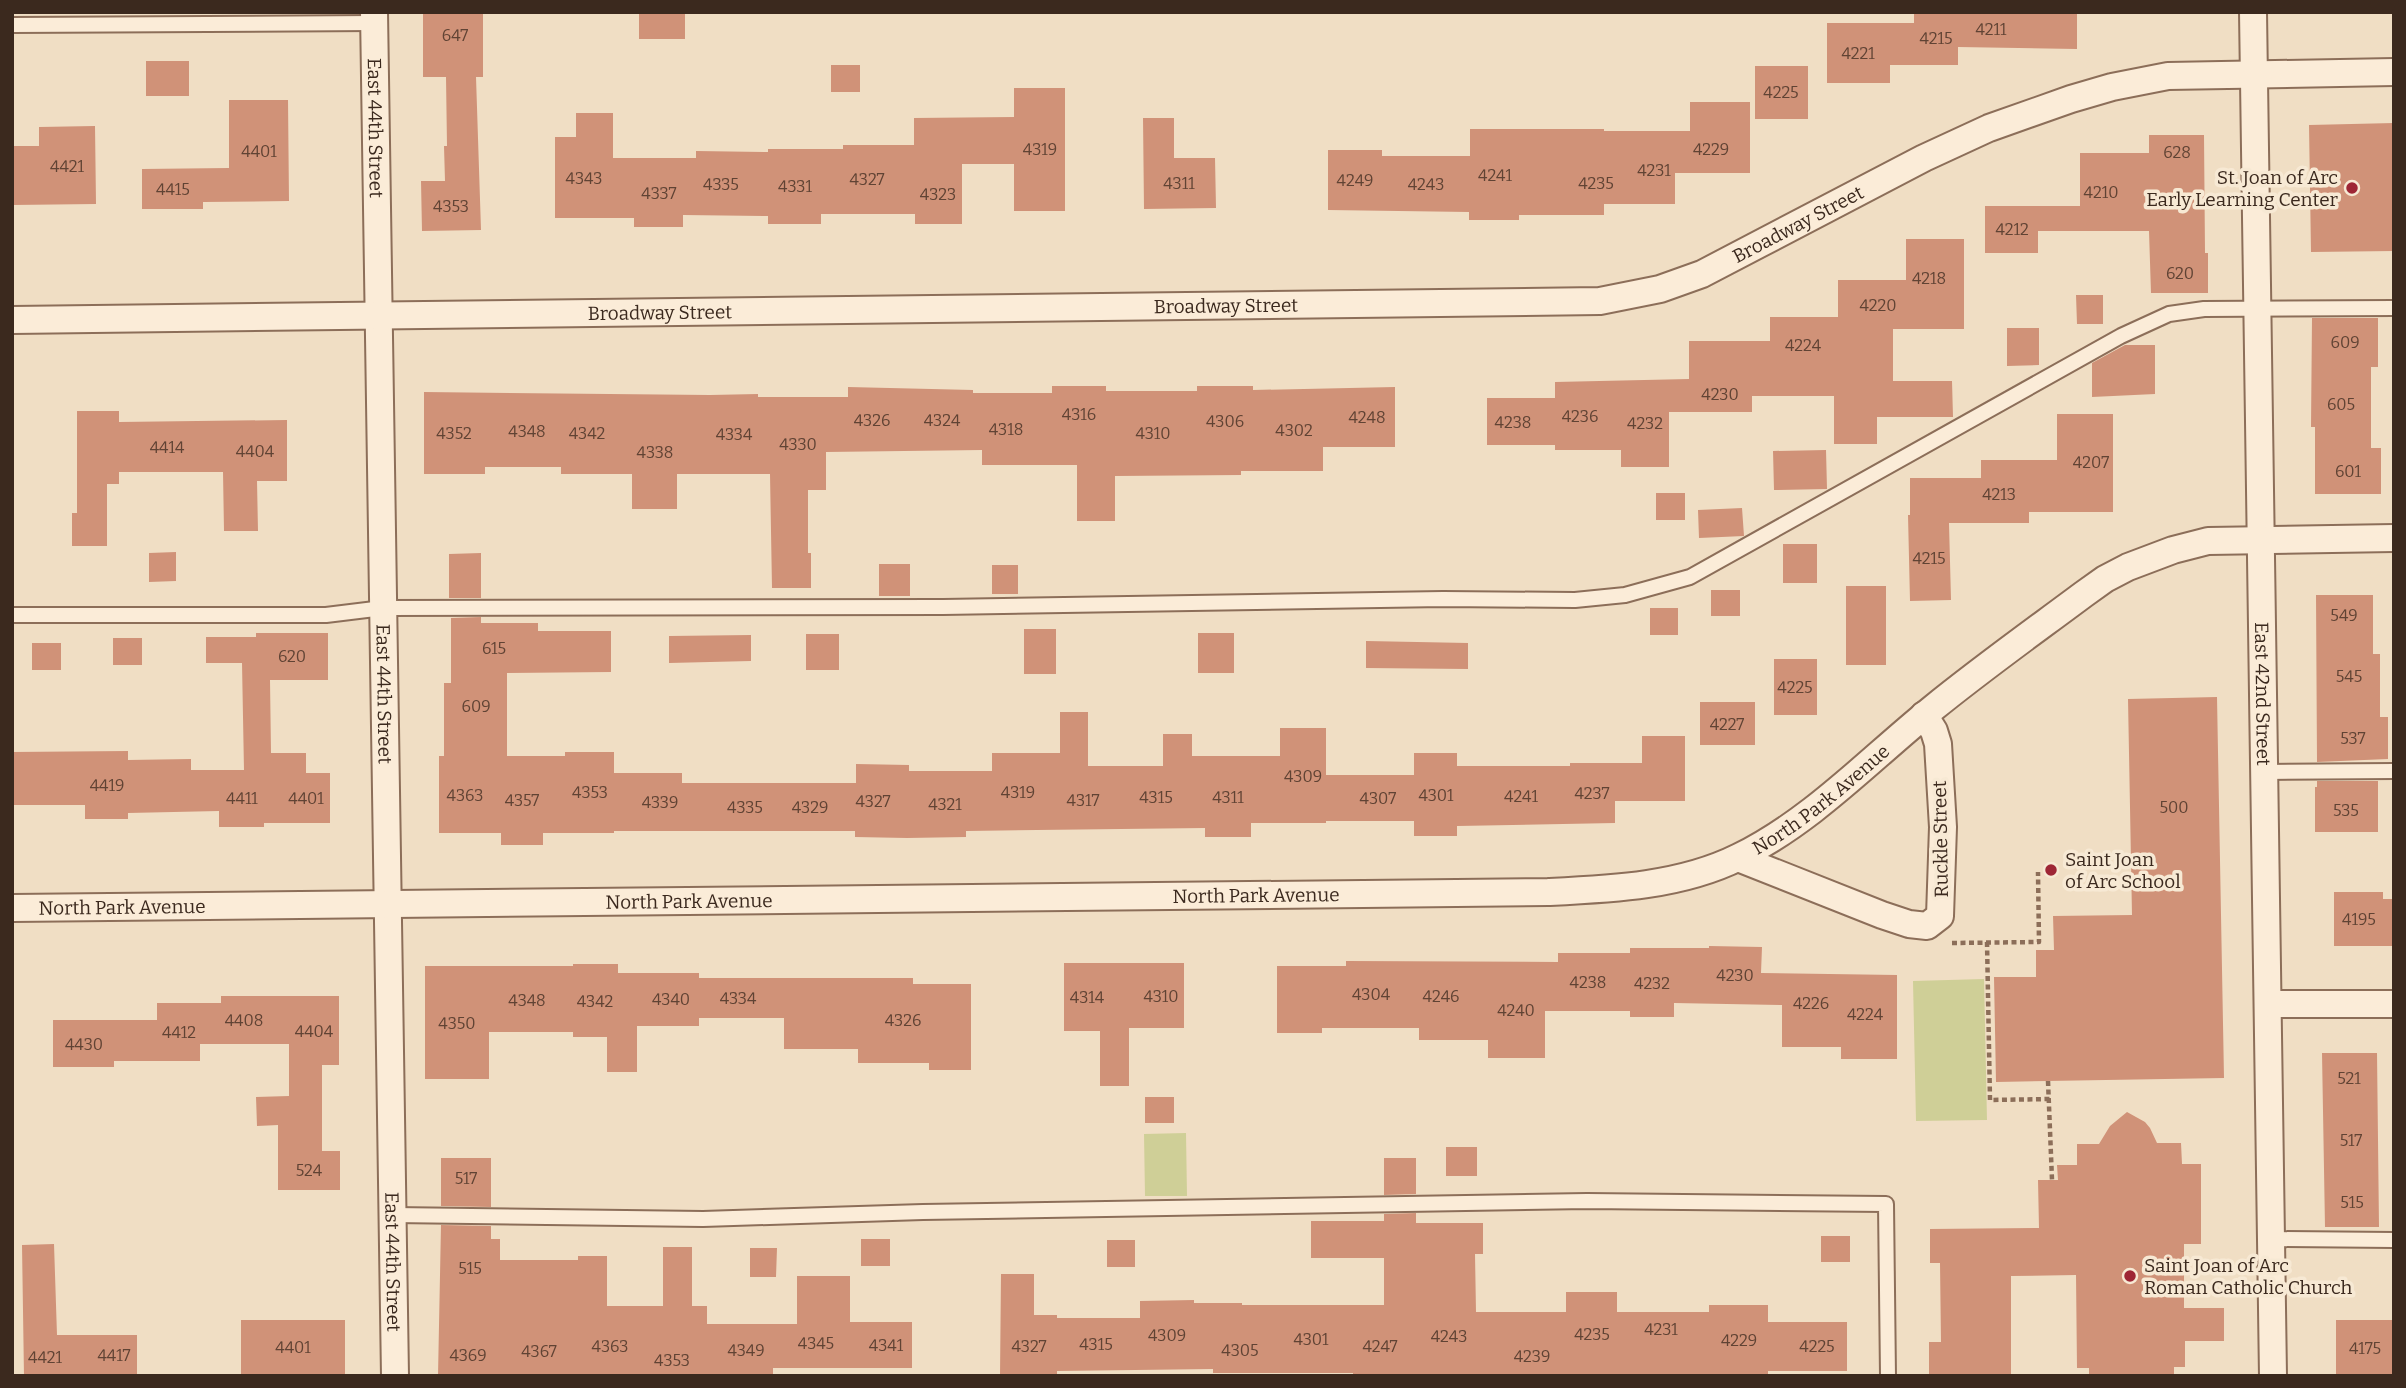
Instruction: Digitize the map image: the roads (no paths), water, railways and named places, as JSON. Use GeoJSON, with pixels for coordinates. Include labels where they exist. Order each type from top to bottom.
{"type":"FeatureCollection","features":[{"type":"Feature","properties":{"kind":"street","name":"East 42nd Street"},"geometry":{"type":"LineString","coordinates":[[2253,12],[2273,1376]]}},
{"type":"Feature","properties":{"kind":"street","name":"East 44th Street"},"geometry":{"type":"LineString","coordinates":[[374,17],[396,1376]]}},
{"type":"Feature","properties":{"kind":"street","name":"Broadway Street"},"geometry":{"type":"LineString","coordinates":[[12,320],[1569,302],[1614,299],[1660,289],[1702,274],[1924,158],[1989,128],[2042,108],[2112,87],[2159,78],[2394,72]]}},
{"type":"Feature","properties":{"kind":"street","name":"North Park Avenue"},"geometry":{"type":"LineString","coordinates":[[12,908],[1548,892],[1668,881],[1738,858],[1802,821],[1924,715],[2084,594],[2118,572],[2159,554],[2215,540],[2394,538]]}},
{"type":"Feature","properties":{"kind":"street","name":"Ruckle Street"},"geometry":{"type":"LineString","coordinates":[[1738,858],[1909,924],[1927,926],[1940,916],[1943,827],[1938,744],[1924,715]]}},
{"type":"Feature","properties":{"kind":"street"},"geometry":{"type":"LineString","coordinates":[[2269,1004],[2394,1004]]}},
{"type":"Feature","properties":{"kind":"lane"},"geometry":{"type":"LineString","coordinates":[[12,25],[374,17]]}},
{"type":"Feature","properties":{"kind":"lane"},"geometry":{"type":"LineString","coordinates":[[12,615],[327,615],[383,608],[943,607],[1443,599],[1575,600],[1625,594],[1690,578],[2121,336],[2169,314],[2204,309],[2394,308]]}},
{"type":"Feature","properties":{"kind":"lane"},"geometry":{"type":"LineString","coordinates":[[2266,772],[2394,771]]}},
{"type":"Feature","properties":{"kind":"lane"},"geometry":{"type":"LineString","coordinates":[[393,1215],[703,1219],[923,1212],[1587,1202],[1886,1204],[1888,1376]]}},
{"type":"Feature","properties":{"kind":"lane"},"geometry":{"type":"LineString","coordinates":[[2272,1239],[2394,1240]]}},
{"type":"Feature","properties":{"kind":"place","name":"St. Joan of Arc Early Learning Center"},"geometry":{"type":"Point","coordinates":[2352,188]}},
{"type":"Feature","properties":{"kind":"place","name":"Saint Joan of Arc School"},"geometry":{"type":"Point","coordinates":[2051,870]}},
{"type":"Feature","properties":{"kind":"place","name":"Saint Joan of Arc Roman Catholic Church"},"geometry":{"type":"Point","coordinates":[2130,1276]}}]}
